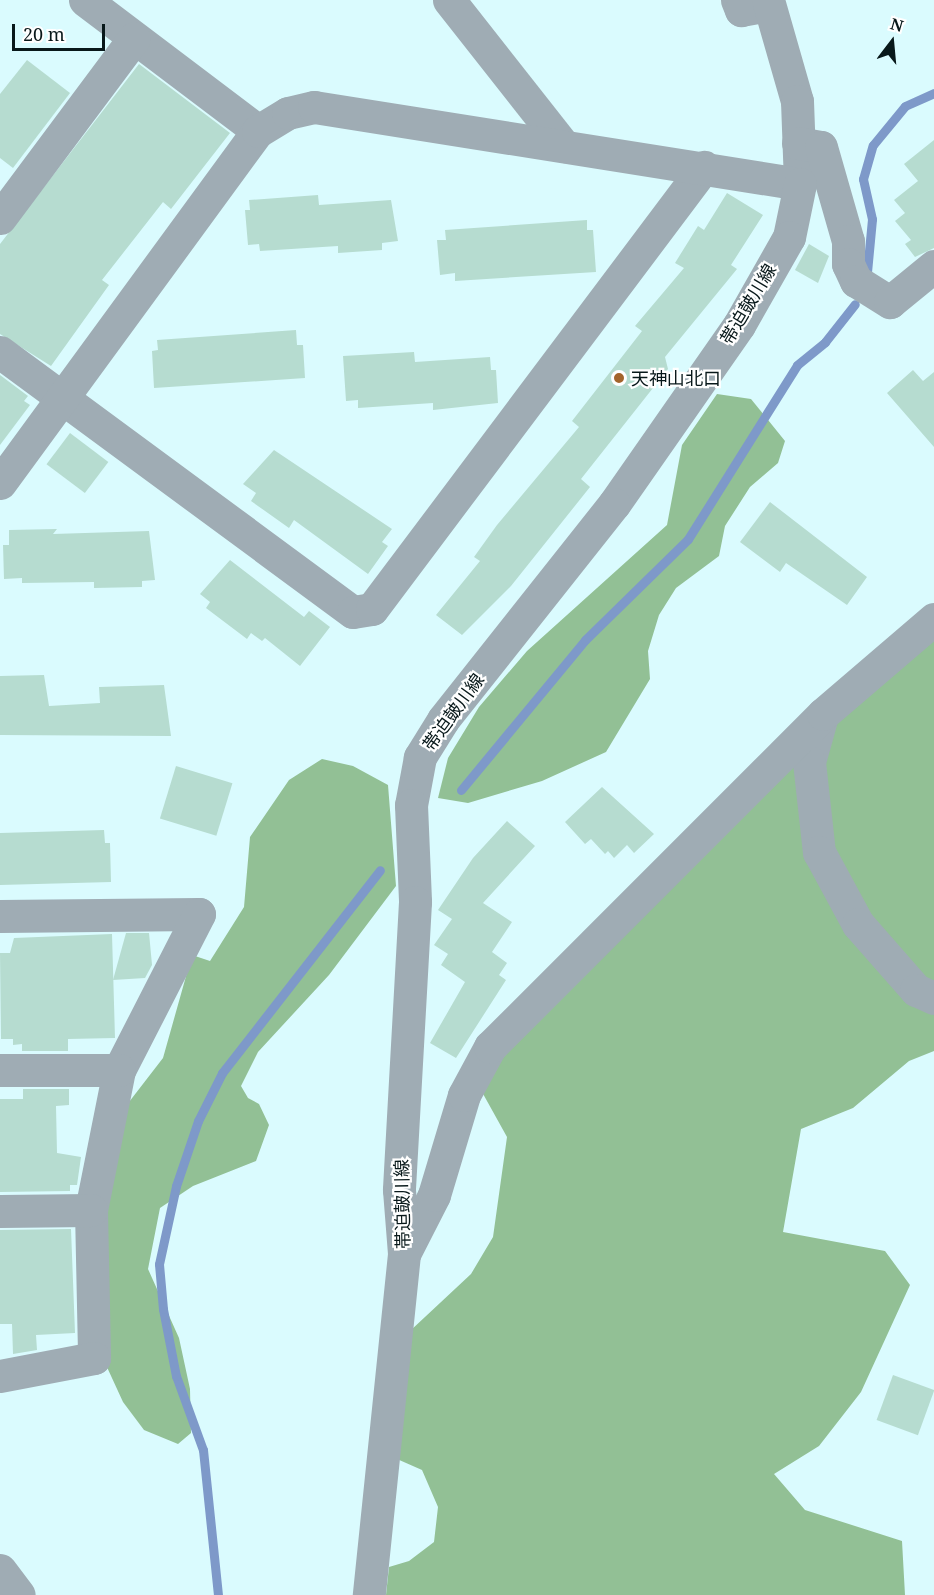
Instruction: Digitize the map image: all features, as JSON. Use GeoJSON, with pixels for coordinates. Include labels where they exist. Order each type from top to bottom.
{"type":"FeatureCollection","features":[{"type":"Feature","properties":{"kind":"street"},"geometry":{"type":"LineString","coordinates":[[85,0],[258,131]]}},
{"type":"Feature","properties":{"kind":"street"},"geometry":{"type":"LineString","coordinates":[[449,0],[564,146]]}},
{"type":"Feature","properties":{"kind":"street"},"geometry":{"type":"LineString","coordinates":[[737,0],[741,10],[768,3]]}},
{"type":"Feature","properties":{"kind":"street","name":"帯迫皷川線"},"geometry":{"type":"LineString","coordinates":[[369,1595],[404,1254],[399,1190],[415,902],[411,805],[420,757],[443,720],[614,504],[739,324],[789,237],[800,184],[797,101],[788,57],[768,3]]}},
{"type":"Feature","properties":{"kind":"street"},"geometry":{"type":"LineString","coordinates":[[0,218],[134,38]]}},
{"type":"Feature","properties":{"kind":"street"},"geometry":{"type":"LineString","coordinates":[[0,483],[258,131],[288,113],[314,107],[800,184]]}},
{"type":"Feature","properties":{"kind":"street"},"geometry":{"type":"LineString","coordinates":[[798,143],[821,147],[848,241],[848,264],[856,281],[890,302],[934,266]]}},
{"type":"Feature","properties":{"kind":"street"},"geometry":{"type":"LineString","coordinates":[[0,351],[353,612],[372,609],[704,167]]}},
{"type":"Feature","properties":{"kind":"street"},"geometry":{"type":"LineString","coordinates":[[404,1254],[434,1196],[464,1095],[490,1047],[823,714],[934,619]]}},
{"type":"Feature","properties":{"kind":"street"},"geometry":{"type":"LineString","coordinates":[[823,714],[809,762],[819,852],[858,924],[916,990],[934,998]]}},
{"type":"Feature","properties":{"kind":"street"},"geometry":{"type":"LineString","coordinates":[[0,916],[199,914],[119,1070],[91,1210],[94,1358],[0,1376]]}},
{"type":"Feature","properties":{"kind":"street"},"geometry":{"type":"LineString","coordinates":[[0,1070],[119,1070]]}},
{"type":"Feature","properties":{"kind":"street"},"geometry":{"type":"LineString","coordinates":[[0,1211],[91,1210]]}},
{"type":"Feature","properties":{"kind":"street"},"geometry":{"type":"LineString","coordinates":[[0,1570],[19,1595]]}},
{"type":"Feature","properties":{"kind":"green space"},"geometry":{"type":"Polygon","coordinates":[[[717,394],[751,399],[785,441],[778,463],[750,487],[725,526],[719,556],[676,588],[659,615],[648,651],[650,679],[606,752],[542,781],[468,803],[438,798],[448,758],[479,707],[527,651],[667,525],[682,445],[717,394]]]}},
{"type":"Feature","properties":{"kind":"green space"},"geometry":{"type":"Polygon","coordinates":[[[934,639],[934,1051],[909,1061],[853,1108],[801,1129],[783,1232],[885,1251],[910,1285],[861,1392],[819,1446],[774,1474],[805,1510],[902,1541],[905,1595],[386,1595],[389,1567],[409,1561],[434,1542],[438,1507],[422,1470],[397,1459],[410,1331],[471,1274],[493,1237],[507,1137],[482,1092],[500,1056],[832,723],[934,639]]]}},
{"type":"Feature","properties":{"kind":"green space"},"geometry":{"type":"Polygon","coordinates":[[[322,759],[353,766],[388,785],[396,886],[329,975],[258,1052],[241,1086],[248,1098],[259,1104],[269,1125],[256,1161],[193,1186],[160,1208],[148,1269],[179,1338],[190,1389],[191,1433],[178,1444],[144,1430],[123,1402],[106,1365],[98,1211],[119,1115],[163,1058],[192,955],[210,961],[244,907],[250,837],[289,780],[322,759]]]}},
{"type":"Feature","properties":{"kind":"building"},"geometry":{"type":"Polygon","coordinates":[[[27,60],[70,93],[13,168],[0,158],[0,94],[27,60]]]}},
{"type":"Feature","properties":{"kind":"building"},"geometry":{"type":"Polygon","coordinates":[[[139,64],[230,133],[171,209],[163,202],[102,280],[109,285],[51,366],[0,334],[0,244],[139,64]]]}},
{"type":"Feature","properties":{"kind":"building"},"geometry":{"type":"Polygon","coordinates":[[[934,140],[934,248],[915,257],[905,244],[911,240],[895,221],[905,213],[894,200],[918,181],[904,164],[934,140]]]}},
{"type":"Feature","properties":{"kind":"building"},"geometry":{"type":"Polygon","coordinates":[[[727,193],[763,215],[731,265],[737,269],[665,357],[668,369],[581,479],[590,487],[511,586],[462,635],[436,615],[480,561],[474,557],[497,525],[579,427],[572,421],[642,331],[635,326],[684,268],[675,263],[698,226],[704,230],[727,193]]]}},
{"type":"Feature","properties":{"kind":"building"},"geometry":{"type":"Polygon","coordinates":[[[318,195],[319,205],[391,200],[398,241],[382,243],[382,250],[338,253],[338,246],[260,251],[259,244],[248,245],[245,210],[250,210],[249,200],[318,195]]]}},
{"type":"Feature","properties":{"kind":"building"},"geometry":{"type":"Polygon","coordinates":[[[587,220],[587,230],[593,230],[596,272],[455,281],[455,273],[440,275],[437,240],[446,240],[445,230],[587,220]]]}},
{"type":"Feature","properties":{"kind":"building"},"geometry":{"type":"Polygon","coordinates":[[[809,244],[829,256],[818,283],[795,270],[809,244]]]}},
{"type":"Feature","properties":{"kind":"building"},"geometry":{"type":"Polygon","coordinates":[[[296,330],[297,345],[303,345],[305,378],[154,388],[152,351],[158,350],[157,340],[296,330]]]}},
{"type":"Feature","properties":{"kind":"building"},"geometry":{"type":"Polygon","coordinates":[[[414,352],[415,362],[490,357],[491,370],[496,370],[498,403],[433,410],[433,403],[358,408],[358,400],[346,401],[343,356],[414,352]]]}},
{"type":"Feature","properties":{"kind":"building"},"geometry":{"type":"Polygon","coordinates":[[[913,370],[923,381],[934,372],[934,447],[887,393],[913,370]]]}},
{"type":"Feature","properties":{"kind":"building"},"geometry":{"type":"Polygon","coordinates":[[[0,375],[28,396],[24,401],[30,405],[0,445],[0,375]]]}},
{"type":"Feature","properties":{"kind":"building"},"geometry":{"type":"Polygon","coordinates":[[[70,433],[108,462],[85,493],[47,464],[70,433]]]}},
{"type":"Feature","properties":{"kind":"building"},"geometry":{"type":"Polygon","coordinates":[[[274,450],[392,529],[382,542],[388,546],[368,574],[294,520],[289,528],[251,501],[256,493],[243,484],[274,450]]]}},
{"type":"Feature","properties":{"kind":"building"},"geometry":{"type":"Polygon","coordinates":[[[770,502],[867,577],[847,605],[786,563],[780,572],[740,542],[770,502]]]}},
{"type":"Feature","properties":{"kind":"building"},"geometry":{"type":"Polygon","coordinates":[[[57,529],[53,534],[149,531],[155,580],[142,581],[142,587],[94,588],[94,582],[22,583],[22,578],[4,579],[3,545],[9,545],[9,530],[57,529]]]}},
{"type":"Feature","properties":{"kind":"building"},"geometry":{"type":"Polygon","coordinates":[[[230,560],[304,617],[309,611],[330,627],[300,666],[265,638],[262,641],[251,633],[247,639],[206,608],[210,602],[200,594],[230,560]]]}},
{"type":"Feature","properties":{"kind":"building"},"geometry":{"type":"Polygon","coordinates":[[[44,675],[49,706],[100,703],[99,687],[164,685],[171,736],[0,735],[0,676],[44,675]]]}},
{"type":"Feature","properties":{"kind":"building"},"geometry":{"type":"Polygon","coordinates":[[[176,766],[232,783],[216,836],[160,819],[176,766]]]}},
{"type":"Feature","properties":{"kind":"building"},"geometry":{"type":"Polygon","coordinates":[[[602,787],[654,834],[634,853],[627,845],[614,858],[608,851],[605,854],[591,839],[585,844],[565,822],[602,787]]]}},
{"type":"Feature","properties":{"kind":"building"},"geometry":{"type":"Polygon","coordinates":[[[507,821],[535,846],[483,903],[512,922],[492,952],[507,963],[499,975],[506,980],[456,1058],[430,1043],[465,982],[441,965],[448,954],[434,945],[452,919],[438,910],[473,858],[507,821]]]}},
{"type":"Feature","properties":{"kind":"building"},"geometry":{"type":"Polygon","coordinates":[[[104,830],[105,843],[110,843],[111,882],[0,885],[0,833],[104,830]]]}},
{"type":"Feature","properties":{"kind":"building"},"geometry":{"type":"Polygon","coordinates":[[[126,933],[149,933],[152,965],[145,978],[113,980],[126,933]]]}},
{"type":"Feature","properties":{"kind":"building"},"geometry":{"type":"Polygon","coordinates":[[[112,934],[115,1038],[68,1039],[68,1051],[22,1051],[22,1044],[13,1045],[13,1039],[1,1039],[0,953],[10,953],[14,938],[112,934]]]}},
{"type":"Feature","properties":{"kind":"building"},"geometry":{"type":"Polygon","coordinates":[[[23,1089],[69,1089],[69,1105],[56,1106],[57,1153],[81,1157],[77,1185],[70,1185],[70,1191],[0,1192],[0,1099],[23,1099],[23,1089]]]}},
{"type":"Feature","properties":{"kind":"building"},"geometry":{"type":"Polygon","coordinates":[[[71,1229],[75,1333],[36,1335],[37,1350],[13,1354],[12,1324],[0,1324],[0,1230],[71,1229]]]}},
{"type":"Feature","properties":{"kind":"building"},"geometry":{"type":"Polygon","coordinates":[[[893,1375],[934,1390],[918,1435],[877,1420],[893,1375]]]}},
{"type":"Feature","properties":{"kind":"waterway"},"geometry":{"type":"LineString","coordinates":[[867,272],[872,219],[863,179],[873,145],[905,106],[934,93]]}},
{"type":"Feature","properties":{"kind":"waterway"},"geometry":{"type":"LineString","coordinates":[[461,790],[585,640],[688,539],[797,365],[825,342],[855,304]]}},
{"type":"Feature","properties":{"kind":"waterway"},"geometry":{"type":"LineString","coordinates":[[218,1595],[203,1450],[176,1376],[163,1309],[159,1264],[176,1186],[198,1121],[222,1073],[380,870]]}},
{"type":"Feature","properties":{"kind":"place","name":"天神山北口"},"geometry":{"type":"Point","coordinates":[619,378]}}]}
